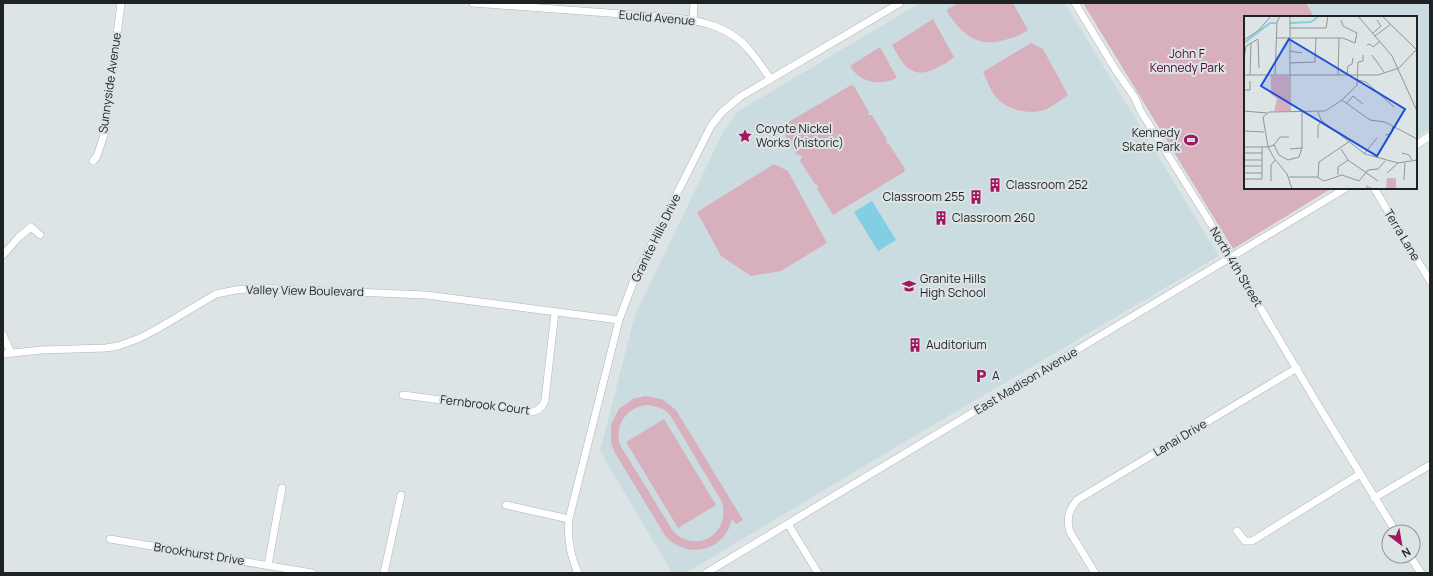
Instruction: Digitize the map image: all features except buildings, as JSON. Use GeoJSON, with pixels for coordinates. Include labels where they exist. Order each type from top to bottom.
{"type":"FeatureCollection","features":[{"type":"Feature","properties":{"kind":"street","name":"Sunnyside Avenue"},"geometry":{"type":"LineString","coordinates":[[93,161],[97,156],[105,132],[121,3]]}},
{"type":"Feature","properties":{"kind":"street","name":"Euclid Avenue"},"geometry":{"type":"LineString","coordinates":[[473,3],[693,20],[716,26],[737,38],[750,51],[770,78]]}},
{"type":"Feature","properties":{"kind":"street"},"geometry":{"type":"LineString","coordinates":[[693,20],[694,3]]}},
{"type":"Feature","properties":{"kind":"street","name":"Granite Hills Drive"},"geometry":{"type":"LineString","coordinates":[[578,573],[569,548],[569,519],[619,320],[636,275],[711,126],[722,112],[734,101],[770,78],[900,3]]}},
{"type":"Feature","properties":{"kind":"street","name":"North 4th Street"},"geometry":{"type":"LineString","coordinates":[[1075,3],[1115,69],[1135,98],[1140,110],[1206,216],[1391,524]]}},
{"type":"Feature","properties":{"kind":"street"},"geometry":{"type":"LineString","coordinates":[[1417,144],[1430,136]]}},
{"type":"Feature","properties":{"kind":"street","name":"East Madison Avenue"},"geometry":{"type":"LineString","coordinates":[[710,572],[1344,189]]}},
{"type":"Feature","properties":{"kind":"street","name":"Terra Lane"},"geometry":{"type":"LineString","coordinates":[[1375,189],[1430,281]]}},
{"type":"Feature","properties":{"kind":"street"},"geometry":{"type":"LineString","coordinates":[[3,255],[19,237],[31,227],[40,235]]}},
{"type":"Feature","properties":{"kind":"street","name":"Valley View Boulevard"},"geometry":{"type":"LineString","coordinates":[[3,354],[118,346],[140,338],[157,329],[216,294],[252,288],[426,295],[619,320]]}},
{"type":"Feature","properties":{"kind":"street","name":"Fernbrook Court"},"geometry":{"type":"LineString","coordinates":[[403,395],[533,412],[538,410],[545,400],[555,312]]}},
{"type":"Feature","properties":{"kind":"street"},"geometry":{"type":"LineString","coordinates":[[3,335],[11,353]]}},
{"type":"Feature","properties":{"kind":"street","name":"Lanai Drive"},"geometry":{"type":"LineString","coordinates":[[1095,573],[1070,532],[1068,525],[1070,509],[1077,500],[1297,368]]}},
{"type":"Feature","properties":{"kind":"street"},"geometry":{"type":"LineString","coordinates":[[1374,498],[1430,465]]}},
{"type":"Feature","properties":{"kind":"street"},"geometry":{"type":"LineString","coordinates":[[1237,531],[1245,541],[1252,541],[1360,474]]}},
{"type":"Feature","properties":{"kind":"street"},"geometry":{"type":"LineString","coordinates":[[268,565],[282,488]]}},
{"type":"Feature","properties":{"kind":"street"},"geometry":{"type":"LineString","coordinates":[[384,573],[401,495]]}},
{"type":"Feature","properties":{"kind":"street"},"geometry":{"type":"LineString","coordinates":[[506,505],[569,519]]}},
{"type":"Feature","properties":{"kind":"street"},"geometry":{"type":"LineString","coordinates":[[788,524],[818,573]]}},
{"type":"Feature","properties":{"kind":"street","name":"Brookhurst Drive"},"geometry":{"type":"LineString","coordinates":[[110,539],[312,573]]}},
{"type":"Feature","properties":{"kind":"street"},"geometry":{"type":"LineString","coordinates":[[1415,564],[1421,573]]}},
{"type":"Feature","properties":{"kind":"shaded area","name":"Granite Hills High School"},"geometry":{"type":"Polygon","coordinates":[[[920,3],[1065,3],[1219,256],[686,573],[672,573],[600,451],[635,315],[723,132],[737,112],[920,3]]]}},
{"type":"Feature","properties":{"kind":"shaded area"},"geometry":{"type":"Polygon","coordinates":[[[1306,3],[1430,3],[1430,129],[1417,137],[1417,16],[1313,16],[1306,3]]]}},
{"type":"Feature","properties":{"kind":"green space"},"geometry":{"type":"Polygon","coordinates":[[[959,3],[1013,3],[1028,30],[1017,36],[998,42],[980,41],[966,34],[946,10],[959,3]]]}},
{"type":"Feature","properties":{"kind":"green space","name":"John F Kennedy Park"},"geometry":{"type":"Polygon","coordinates":[[[1083,3],[1306,3],[1313,16],[1244,16],[1244,189],[1330,189],[1233,249],[1083,3]]]}},
{"type":"Feature","properties":{"kind":"green space"},"geometry":{"type":"Polygon","coordinates":[[[933,19],[954,57],[935,69],[919,73],[908,68],[904,64],[892,45],[933,19]]]}},
{"type":"Feature","properties":{"kind":"green space"},"geometry":{"type":"Polygon","coordinates":[[[1031,43],[1043,49],[1068,95],[1047,109],[1026,112],[1012,108],[1000,102],[992,91],[983,72],[1031,43]]]}},
{"type":"Feature","properties":{"kind":"green space"},"geometry":{"type":"Polygon","coordinates":[[[880,47],[897,78],[884,82],[877,82],[865,79],[854,72],[850,66],[880,47]]]}},
{"type":"Feature","properties":{"kind":"green space"},"geometry":{"type":"Polygon","coordinates":[[[851,85],[854,86],[869,112],[868,115],[872,115],[887,140],[886,143],[889,144],[905,169],[904,172],[833,215],[817,189],[818,185],[815,184],[800,161],[802,156],[797,155],[782,130],[782,126],[851,85]]]}},
{"type":"Feature","properties":{"kind":"green space"},"geometry":{"type":"Polygon","coordinates":[[[774,164],[788,171],[827,243],[781,271],[751,276],[721,256],[697,212],[774,164]]]}},
{"type":"Feature","properties":{"kind":"green space"},"geometry":{"type":"Polygon","coordinates":[[[645,396],[662,399],[676,410],[743,520],[736,524],[732,519],[728,530],[722,539],[714,545],[705,549],[695,550],[675,544],[666,537],[615,453],[611,443],[611,425],[619,409],[633,399],[645,396]],[[650,405],[635,408],[629,412],[624,417],[619,430],[620,445],[673,531],[682,538],[692,541],[701,541],[710,538],[717,532],[723,513],[722,502],[670,415],[663,409],[650,405]]]}},
{"type":"Feature","properties":{"kind":"green space"},"geometry":{"type":"Polygon","coordinates":[[[664,419],[716,505],[678,528],[626,442],[664,419]]]}},
{"type":"Feature","properties":{"kind":"water"},"geometry":{"type":"Polygon","coordinates":[[[872,201],[896,240],[878,251],[854,212],[872,201]]]}},
{"type":"Feature","properties":{"kind":"place","name":"Coyote Nickel Works (historic)"},"geometry":{"type":"Point","coordinates":[745,136]}},
{"type":"Feature","properties":{"kind":"place","name":"Kennedy Skate Park"},"geometry":{"type":"Point","coordinates":[1191,140]}},
{"type":"Feature","properties":{"kind":"place","name":"Classroom 252"},"geometry":{"type":"Point","coordinates":[995,185]}},
{"type":"Feature","properties":{"kind":"place","name":"Classroom 255"},"geometry":{"type":"Point","coordinates":[976,197]}},
{"type":"Feature","properties":{"kind":"place","name":"Classroom 260"},"geometry":{"type":"Point","coordinates":[941,218]}},
{"type":"Feature","properties":{"kind":"place","name":"Granite Hills High School"},"geometry":{"type":"Point","coordinates":[909,286]}},
{"type":"Feature","properties":{"kind":"place","name":"Auditorium"},"geometry":{"type":"Point","coordinates":[915,345]}},
{"type":"Feature","properties":{"kind":"place","name":"A"},"geometry":{"type":"Point","coordinates":[981,376]}}]}
